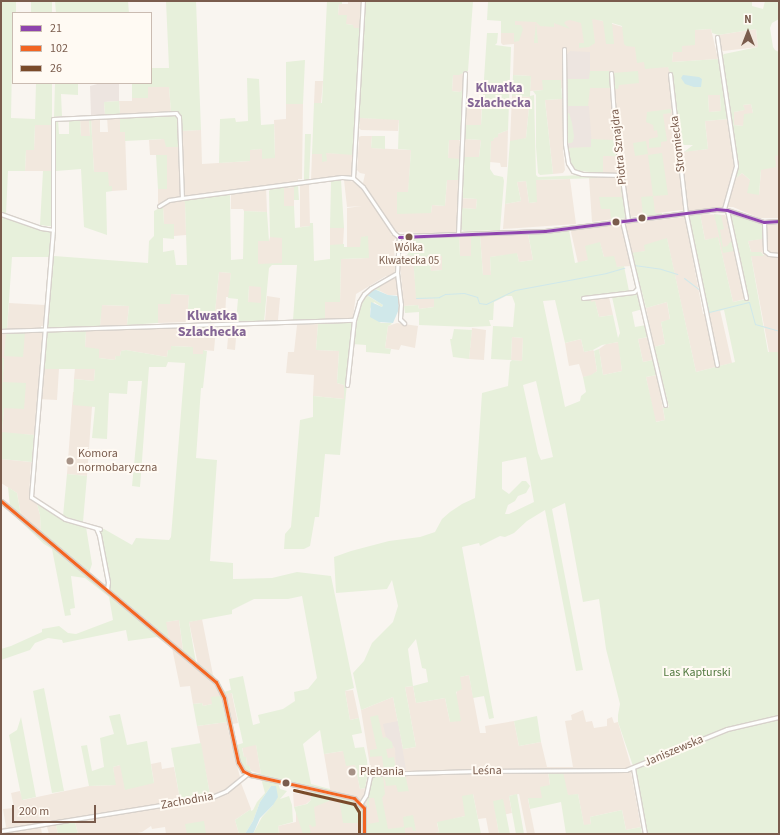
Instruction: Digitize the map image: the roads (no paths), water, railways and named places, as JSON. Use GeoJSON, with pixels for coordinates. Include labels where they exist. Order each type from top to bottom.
{"type":"FeatureCollection","features":[{"type":"Feature","properties":{"kind":"street"},"geometry":{"type":"LineString","coordinates":[[353,178],[364,1]]}},
{"type":"Feature","properties":{"kind":"street"},"geometry":{"type":"LineString","coordinates":[[717,38],[736,166],[725,209],[746,298]]}},
{"type":"Feature","properties":{"kind":"street"},"geometry":{"type":"LineString","coordinates":[[564,49],[565,144],[568,163],[573,171],[582,174],[622,175]]}},
{"type":"Feature","properties":{"kind":"street"},"geometry":{"type":"LineString","coordinates":[[458,234],[465,73]]}},
{"type":"Feature","properties":{"kind":"street","name":"Piotra Sznajdra"},"geometry":{"type":"LineString","coordinates":[[611,73],[615,130],[628,220]]}},
{"type":"Feature","properties":{"kind":"street","name":"Stromiecka"},"geometry":{"type":"LineString","coordinates":[[670,74],[686,214],[717,365]]}},
{"type":"Feature","properties":{"kind":"street"},"geometry":{"type":"LineString","coordinates":[[100,529],[77,524],[60,517],[31,497],[53,230],[54,119],[176,113],[179,117],[182,198]]}},
{"type":"Feature","properties":{"kind":"street"},"geometry":{"type":"LineString","coordinates":[[160,206],[169,200],[342,177],[353,178],[363,187],[394,233],[399,237],[545,231],[725,209],[764,222],[779,221]]}},
{"type":"Feature","properties":{"kind":"street"},"geometry":{"type":"LineString","coordinates":[[1,214],[41,228],[53,230]]}},
{"type":"Feature","properties":{"kind":"street"},"geometry":{"type":"LineString","coordinates":[[622,221],[665,405]]}},
{"type":"Feature","properties":{"kind":"street"},"geometry":{"type":"LineString","coordinates":[[764,222],[765,251],[769,254],[779,255]]}},
{"type":"Feature","properties":{"kind":"street"},"geometry":{"type":"LineString","coordinates":[[399,237],[397,273],[402,304],[400,319],[404,323]]}},
{"type":"Feature","properties":{"kind":"street"},"geometry":{"type":"LineString","coordinates":[[347,385],[354,320],[359,302],[364,294],[371,288],[397,273]]}},
{"type":"Feature","properties":{"kind":"street"},"geometry":{"type":"LineString","coordinates":[[582,298],[634,292],[637,289]]}},
{"type":"Feature","properties":{"kind":"street"},"geometry":{"type":"LineString","coordinates":[[1,331],[354,320]]}},
{"type":"Feature","properties":{"kind":"street"},"geometry":{"type":"LineString","coordinates":[[1,501],[216,682],[224,698],[238,762],[247,774],[349,797],[361,803],[365,813],[364,834]]}},
{"type":"Feature","properties":{"kind":"street"},"geometry":{"type":"LineString","coordinates":[[95,528],[99,535],[108,582],[107,590]]}},
{"type":"Feature","properties":{"kind":"street","name":"Janiszewska"},"geometry":{"type":"LineString","coordinates":[[645,834],[633,768],[727,729],[779,717]]}},
{"type":"Feature","properties":{"kind":"street","name":"Leśna"},"geometry":{"type":"LineString","coordinates":[[361,803],[366,795],[370,776],[376,773],[622,770],[633,768]]}},
{"type":"Feature","properties":{"kind":"street","name":"Zachodnia"},"geometry":{"type":"LineString","coordinates":[[1,832],[215,796],[230,788],[247,774]]}},
{"type":"Feature","properties":{"kind":"water"},"geometry":{"type":"Polygon","coordinates":[[[683,75],[699,77],[702,79],[701,87],[694,87],[685,84],[681,78],[683,75]]]}},
{"type":"Feature","properties":{"kind":"water"},"geometry":{"type":"Polygon","coordinates":[[[374,289],[388,295],[398,296],[399,309],[393,323],[379,322],[370,317],[371,302],[382,307],[383,305],[367,295],[374,289]]]}},
{"type":"Feature","properties":{"kind":"water"},"geometry":{"type":"Polygon","coordinates":[[[271,786],[276,786],[278,797],[273,805],[260,818],[253,834],[245,834],[253,821],[260,802],[271,786]]]}},
{"type":"Feature","properties":{"kind":"waterway"},"geometry":{"type":"LineString","coordinates":[[634,265],[661,269],[677,274]]}},
{"type":"Feature","properties":{"kind":"waterway"},"geometry":{"type":"LineString","coordinates":[[416,298],[439,297],[445,294],[464,293],[477,297],[479,303],[486,304],[515,290],[606,273],[624,268]]}},
{"type":"Feature","properties":{"kind":"waterway"},"geometry":{"type":"LineString","coordinates":[[684,278],[700,290]]}},
{"type":"Feature","properties":{"kind":"waterway"},"geometry":{"type":"LineString","coordinates":[[703,290],[709,312],[749,302],[755,324],[779,331]]}},
{"type":"Feature","properties":{"kind":"place","name":"Wólka Klwatecka 05"},"geometry":{"type":"Point","coordinates":[409,237]}},
{"type":"Feature","properties":{"kind":"place","name":"Komora normobaryczna"},"geometry":{"type":"Point","coordinates":[70,461]}},
{"type":"Feature","properties":{"kind":"place","name":"Plebania"},"geometry":{"type":"Point","coordinates":[352,772]}},
{"type":"Feature","properties":{"kind":"district","name":"Klwatka Szlachecka"},"geometry":{"type":"Point","coordinates":[499,96]}},
{"type":"Feature","properties":{"kind":"district","name":"Klwatka Szlachecka"},"geometry":{"type":"Point","coordinates":[212,324]}},
{"type":"Feature","properties":{"kind":"park label","name":"Las Kapturski"},"geometry":{"type":"Point","coordinates":[697,673]}}]}
